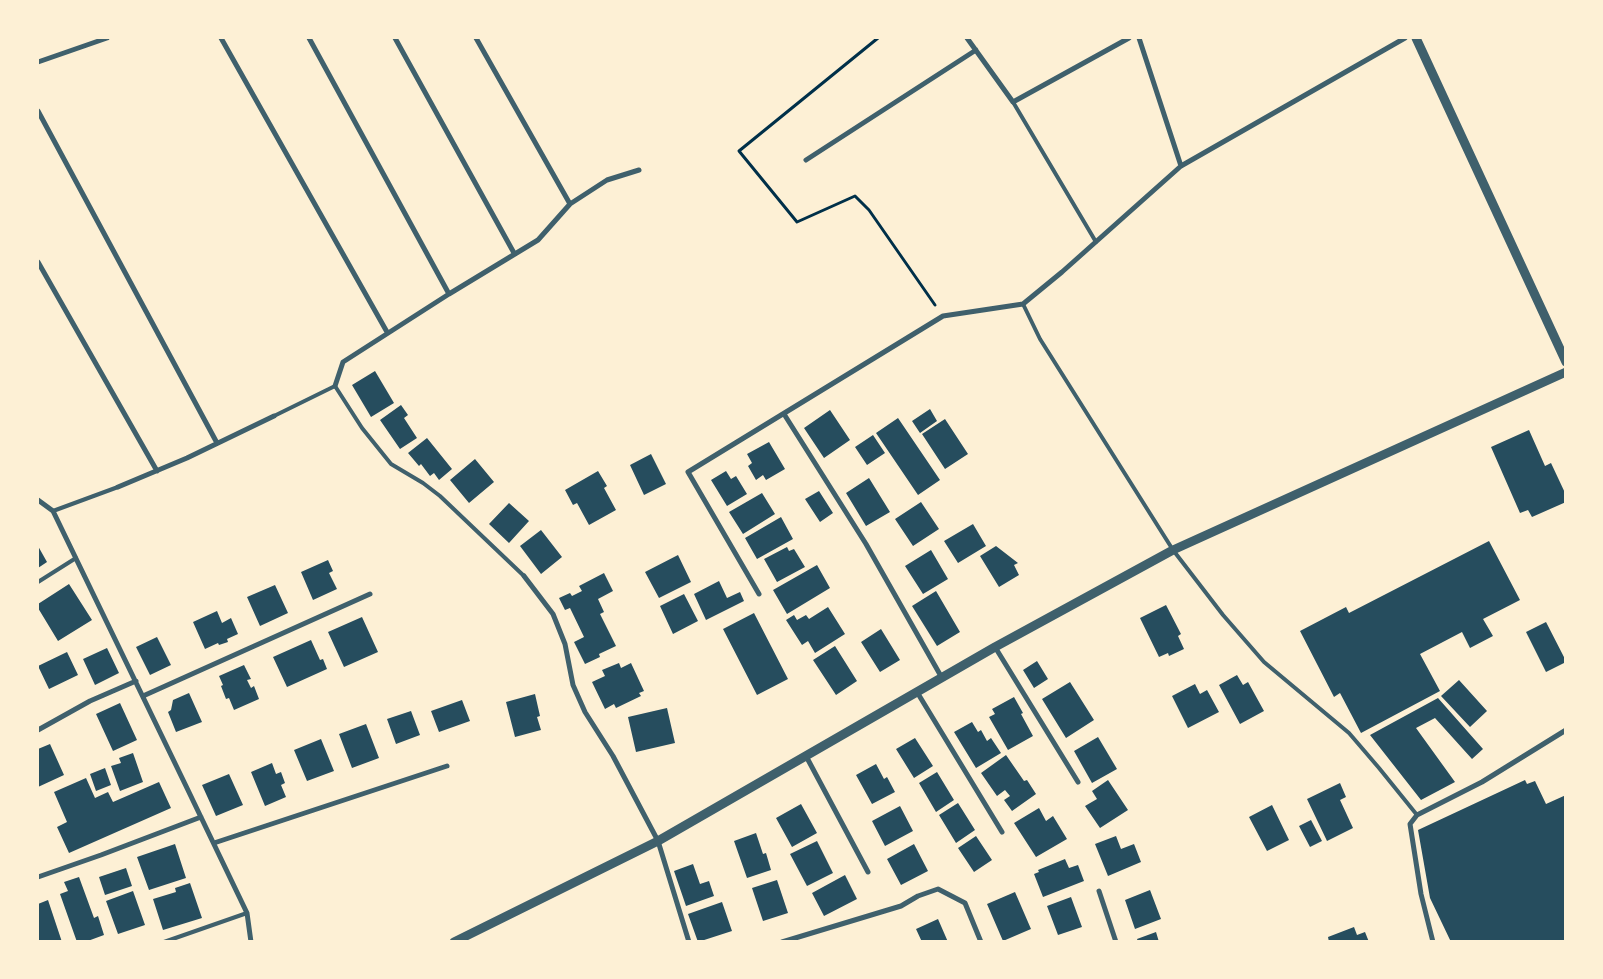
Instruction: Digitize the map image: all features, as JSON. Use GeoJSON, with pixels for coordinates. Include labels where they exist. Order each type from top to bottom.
{"type":"FeatureCollection","features":[{"type":"Feature","properties":{"kind":"street"},"geometry":{"type":"LineString","coordinates":[[38,62],[107,38]]}},
{"type":"Feature","properties":{"kind":"street"},"geometry":{"type":"LineString","coordinates":[[221,38],[387,332]]}},
{"type":"Feature","properties":{"kind":"street"},"geometry":{"type":"LineString","coordinates":[[309,38],[449,294]]}},
{"type":"Feature","properties":{"kind":"street"},"geometry":{"type":"LineString","coordinates":[[395,38],[514,253]]}},
{"type":"Feature","properties":{"kind":"street"},"geometry":{"type":"LineString","coordinates":[[476,38],[570,204]]}},
{"type":"Feature","properties":{"kind":"street"},"geometry":{"type":"LineString","coordinates":[[967,38],[1013,102],[1129,38]]}},
{"type":"Feature","properties":{"kind":"street"},"geometry":{"type":"LineString","coordinates":[[1140,38],[1181,166]]}},
{"type":"Feature","properties":{"kind":"street"},"geometry":{"type":"LineString","coordinates":[[759,594],[688,472],[943,316],[1023,304],[1181,166],[1406,38]]}},
{"type":"Feature","properties":{"kind":"street"},"geometry":{"type":"LineString","coordinates":[[1416,38],[1566,362]]}},
{"type":"Feature","properties":{"kind":"street"},"geometry":{"type":"LineString","coordinates":[[806,160],[976,50]]}},
{"type":"Feature","properties":{"kind":"street"},"geometry":{"type":"LineString","coordinates":[[38,111],[217,444]]}},
{"type":"Feature","properties":{"kind":"street"},"geometry":{"type":"LineString","coordinates":[[335,386],[342,362],[387,332],[538,240],[570,204],[607,180],[639,170]]}},
{"type":"Feature","properties":{"kind":"street"},"geometry":{"type":"LineString","coordinates":[[38,262],[156,471]]}},
{"type":"Feature","properties":{"kind":"street"},"geometry":{"type":"LineString","coordinates":[[454,942],[658,841],[995,647],[1173,550],[1566,372]]}},
{"type":"Feature","properties":{"kind":"street"},"geometry":{"type":"LineString","coordinates":[[784,414],[866,544],[942,678]]}},
{"type":"Feature","properties":{"kind":"street"},"geometry":{"type":"LineString","coordinates":[[118,487],[217,444],[274,416]]}},
{"type":"Feature","properties":{"kind":"street"},"geometry":{"type":"LineString","coordinates":[[38,500],[53,511],[136,681],[247,912],[251,942]]}},
{"type":"Feature","properties":{"kind":"street"},"geometry":{"type":"LineString","coordinates":[[524,576],[553,614],[565,644],[573,685],[585,712],[614,756],[658,841],[688,942]]}},
{"type":"Feature","properties":{"kind":"street"},"geometry":{"type":"LineString","coordinates":[[143,696],[370,594]]}},
{"type":"Feature","properties":{"kind":"street"},"geometry":{"type":"LineString","coordinates":[[995,647],[1078,782]]}},
{"type":"Feature","properties":{"kind":"street"},"geometry":{"type":"LineString","coordinates":[[38,730],[90,701],[136,681]]}},
{"type":"Feature","properties":{"kind":"street"},"geometry":{"type":"LineString","coordinates":[[917,692],[1002,832]]}},
{"type":"Feature","properties":{"kind":"street"},"geometry":{"type":"LineString","coordinates":[[1433,942],[1420,894],[1410,824],[1417,815],[1482,782],[1566,730]]}},
{"type":"Feature","properties":{"kind":"street"},"geometry":{"type":"LineString","coordinates":[[806,756],[868,872]]}},
{"type":"Feature","properties":{"kind":"street"},"geometry":{"type":"LineString","coordinates":[[214,843],[447,766]]}},
{"type":"Feature","properties":{"kind":"street"},"geometry":{"type":"LineString","coordinates":[[38,877],[201,817]]}},
{"type":"Feature","properties":{"kind":"street"},"geometry":{"type":"LineString","coordinates":[[782,942],[901,906],[918,896],[938,889],[965,903],[981,942]]}},
{"type":"Feature","properties":{"kind":"street"},"geometry":{"type":"LineString","coordinates":[[1099,891],[1116,942]]}},
{"type":"Feature","properties":{"kind":"street"},"geometry":{"type":"LineString","coordinates":[[804,935],[806,942]]}},
{"type":"Feature","properties":{"kind":"lane"},"geometry":{"type":"LineString","coordinates":[[1013,102],[1096,242]]}},
{"type":"Feature","properties":{"kind":"lane"},"geometry":{"type":"LineString","coordinates":[[1023,304],[1040,339],[1173,550],[1222,615],[1264,662],[1349,733],[1417,815]]}},
{"type":"Feature","properties":{"kind":"lane"},"geometry":{"type":"LineString","coordinates":[[274,416],[335,386],[362,428],[391,464],[423,483],[440,496],[524,576]]}},
{"type":"Feature","properties":{"kind":"lane"},"geometry":{"type":"LineString","coordinates":[[53,511],[118,487]]}},
{"type":"Feature","properties":{"kind":"lane"},"geometry":{"type":"LineString","coordinates":[[38,582],[76,558]]}},
{"type":"Feature","properties":{"kind":"lane"},"geometry":{"type":"LineString","coordinates":[[164,942],[247,912]]}},
{"type":"Feature","properties":{"kind":"path"},"geometry":{"type":"LineString","coordinates":[[878,38],[739,150],[797,222],[855,196],[869,210],[914,278],[943,316]]}},
{"type":"Feature","properties":{"kind":"building"},"geometry":{"type":"Polygon","coordinates":[[[375,371],[394,403],[371,417],[352,385],[375,371]]]}},
{"type":"Feature","properties":{"kind":"building"},"geometry":{"type":"Polygon","coordinates":[[[401,405],[408,415],[404,418],[417,438],[400,449],[380,420],[401,405]]]}},
{"type":"Feature","properties":{"kind":"building"},"geometry":{"type":"Polygon","coordinates":[[[930,409],[937,421],[920,433],[912,421],[930,409]]]}},
{"type":"Feature","properties":{"kind":"building"},"geometry":{"type":"Polygon","coordinates":[[[830,410],[850,440],[824,458],[804,428],[830,410]]]}},
{"type":"Feature","properties":{"kind":"building"},"geometry":{"type":"Polygon","coordinates":[[[898,418],[940,480],[918,495],[876,433],[898,418]]]}},
{"type":"Feature","properties":{"kind":"building"},"geometry":{"type":"Polygon","coordinates":[[[945,419],[968,454],[945,469],[922,434],[945,419]]]}},
{"type":"Feature","properties":{"kind":"building"},"geometry":{"type":"Polygon","coordinates":[[[1529,430],[1545,466],[1551,463],[1566,495],[1566,502],[1532,517],[1528,510],[1520,513],[1491,447],[1529,430]]]}},
{"type":"Feature","properties":{"kind":"building"},"geometry":{"type":"Polygon","coordinates":[[[873,435],[885,453],[867,465],[855,447],[873,435]]]}},
{"type":"Feature","properties":{"kind":"building"},"geometry":{"type":"Polygon","coordinates":[[[427,438],[452,469],[439,480],[434,473],[430,476],[421,464],[419,466],[408,453],[427,438]]]}},
{"type":"Feature","properties":{"kind":"building"},"geometry":{"type":"Polygon","coordinates":[[[769,442],[785,469],[766,480],[763,475],[756,480],[748,466],[752,463],[747,454],[769,442]]]}},
{"type":"Feature","properties":{"kind":"building"},"geometry":{"type":"Polygon","coordinates":[[[651,454],[666,484],[644,495],[630,465],[651,454]]]}},
{"type":"Feature","properties":{"kind":"building"},"geometry":{"type":"Polygon","coordinates":[[[475,459],[494,482],[469,503],[450,480],[475,459]]]}},
{"type":"Feature","properties":{"kind":"building"},"geometry":{"type":"Polygon","coordinates":[[[598,471],[607,486],[604,488],[616,510],[589,525],[577,503],[573,505],[565,490],[598,471]]]}},
{"type":"Feature","properties":{"kind":"building"},"geometry":{"type":"Polygon","coordinates":[[[726,471],[731,479],[736,476],[747,494],[727,506],[711,480],[726,471]]]}},
{"type":"Feature","properties":{"kind":"building"},"geometry":{"type":"Polygon","coordinates":[[[869,478],[890,512],[866,526],[846,493],[869,478]]]}},
{"type":"Feature","properties":{"kind":"building"},"geometry":{"type":"Polygon","coordinates":[[[819,491],[833,513],[820,522],[805,499],[819,491]]]}},
{"type":"Feature","properties":{"kind":"building"},"geometry":{"type":"Polygon","coordinates":[[[762,493],[775,514],[743,534],[729,512],[762,493]]]}},
{"type":"Feature","properties":{"kind":"building"},"geometry":{"type":"Polygon","coordinates":[[[921,502],[939,529],[913,546],[895,519],[921,502]]]}},
{"type":"Feature","properties":{"kind":"building"},"geometry":{"type":"Polygon","coordinates":[[[509,503],[529,521],[509,543],[489,524],[509,503]]]}},
{"type":"Feature","properties":{"kind":"building"},"geometry":{"type":"Polygon","coordinates":[[[781,517],[793,539],[757,559],[745,538],[781,517]]]}},
{"type":"Feature","properties":{"kind":"building"},"geometry":{"type":"Polygon","coordinates":[[[973,524],[986,546],[958,563],[944,541],[973,524]]]}},
{"type":"Feature","properties":{"kind":"building"},"geometry":{"type":"Polygon","coordinates":[[[541,530],[562,557],[541,574],[520,546],[541,530]]]}},
{"type":"Feature","properties":{"kind":"building"},"geometry":{"type":"Polygon","coordinates":[[[1489,541],[1520,600],[1483,619],[1493,636],[1470,648],[1462,632],[1420,654],[1440,691],[1361,733],[1340,693],[1334,697],[1300,631],[1346,607],[1349,613],[1489,541]]]}},
{"type":"Feature","properties":{"kind":"building"},"geometry":{"type":"Polygon","coordinates":[[[38,546],[47,562],[38,568],[38,546]]]}},
{"type":"Feature","properties":{"kind":"building"},"geometry":{"type":"Polygon","coordinates":[[[996,546],[1018,563],[1014,565],[1019,575],[999,587],[980,556],[996,546]]]}},
{"type":"Feature","properties":{"kind":"building"},"geometry":{"type":"Polygon","coordinates":[[[787,547],[789,551],[794,549],[805,567],[777,582],[764,559],[787,547]]]}},
{"type":"Feature","properties":{"kind":"building"},"geometry":{"type":"Polygon","coordinates":[[[931,550],[948,579],[923,594],[905,566],[931,550]]]}},
{"type":"Feature","properties":{"kind":"building"},"geometry":{"type":"Polygon","coordinates":[[[678,555],[691,582],[659,598],[645,572],[678,555]]]}},
{"type":"Feature","properties":{"kind":"building"},"geometry":{"type":"Polygon","coordinates":[[[328,560],[333,571],[329,573],[337,589],[313,600],[301,572],[328,560]]]}},
{"type":"Feature","properties":{"kind":"building"},"geometry":{"type":"Polygon","coordinates":[[[817,565],[830,588],[787,614],[773,590],[817,565]]]}},
{"type":"Feature","properties":{"kind":"building"},"geometry":{"type":"Polygon","coordinates":[[[604,573],[613,591],[598,599],[604,612],[600,614],[616,646],[599,654],[600,657],[585,664],[574,642],[584,637],[570,608],[565,610],[559,598],[570,593],[572,596],[582,591],[579,586],[604,573]]]}},
{"type":"Feature","properties":{"kind":"building"},"geometry":{"type":"Polygon","coordinates":[[[719,581],[727,598],[740,592],[744,601],[706,620],[694,594],[719,581]]]}},
{"type":"Feature","properties":{"kind":"building"},"geometry":{"type":"Polygon","coordinates":[[[69,584],[92,620],[58,641],[38,608],[38,604],[69,584]]]}},
{"type":"Feature","properties":{"kind":"building"},"geometry":{"type":"Polygon","coordinates":[[[275,585],[288,613],[260,626],[247,597],[275,585]]]}},
{"type":"Feature","properties":{"kind":"building"},"geometry":{"type":"Polygon","coordinates":[[[936,591],[960,632],[937,646],[912,606],[936,591]]]}},
{"type":"Feature","properties":{"kind":"building"},"geometry":{"type":"Polygon","coordinates":[[[684,594],[698,621],[673,634],[660,606],[684,594]]]}},
{"type":"Feature","properties":{"kind":"building"},"geometry":{"type":"Polygon","coordinates":[[[1166,605],[1181,634],[1178,636],[1184,649],[1169,656],[1168,653],[1159,657],[1140,618],[1166,605]]]}},
{"type":"Feature","properties":{"kind":"building"},"geometry":{"type":"Polygon","coordinates":[[[828,607],[845,634],[815,653],[808,641],[802,645],[786,620],[794,615],[797,620],[806,615],[809,619],[828,607]]]}},
{"type":"Feature","properties":{"kind":"building"},"geometry":{"type":"Polygon","coordinates":[[[217,611],[222,623],[231,618],[238,634],[227,639],[228,642],[219,645],[218,643],[205,649],[193,622],[217,611]]]}},
{"type":"Feature","properties":{"kind":"building"},"geometry":{"type":"Polygon","coordinates":[[[754,613],[788,679],[757,695],[723,629],[754,613]]]}},
{"type":"Feature","properties":{"kind":"building"},"geometry":{"type":"Polygon","coordinates":[[[362,617],[378,652],[344,667],[328,632],[362,617]]]}},
{"type":"Feature","properties":{"kind":"building"},"geometry":{"type":"Polygon","coordinates":[[[1546,622],[1566,662],[1546,672],[1526,632],[1546,622]]]}},
{"type":"Feature","properties":{"kind":"building"},"geometry":{"type":"Polygon","coordinates":[[[881,629],[900,660],[880,672],[861,642],[881,629]]]}},
{"type":"Feature","properties":{"kind":"building"},"geometry":{"type":"Polygon","coordinates":[[[157,637],[171,665],[150,675],[136,647],[157,637]]]}},
{"type":"Feature","properties":{"kind":"building"},"geometry":{"type":"Polygon","coordinates":[[[311,640],[320,660],[323,659],[327,669],[287,687],[273,657],[311,640]]]}},
{"type":"Feature","properties":{"kind":"building"},"geometry":{"type":"Polygon","coordinates":[[[835,646],[857,681],[836,695],[813,660],[835,646]]]}},
{"type":"Feature","properties":{"kind":"building"},"geometry":{"type":"Polygon","coordinates":[[[107,648],[119,673],[95,685],[83,659],[107,648]]]}},
{"type":"Feature","properties":{"kind":"building"},"geometry":{"type":"Polygon","coordinates":[[[67,652],[78,675],[49,689],[38,666],[67,652]]]}},
{"type":"Feature","properties":{"kind":"building"},"geometry":{"type":"Polygon","coordinates":[[[1037,661],[1048,679],[1034,688],[1023,670],[1037,661]]]}},
{"type":"Feature","properties":{"kind":"building"},"geometry":{"type":"Polygon","coordinates":[[[619,663],[621,668],[631,663],[644,691],[639,693],[641,696],[616,708],[614,704],[605,709],[592,682],[605,676],[602,670],[619,663]]]}},
{"type":"Feature","properties":{"kind":"building"},"geometry":{"type":"Polygon","coordinates":[[[244,665],[251,679],[247,680],[251,688],[254,686],[259,699],[234,710],[229,698],[226,699],[219,676],[244,665]]]}},
{"type":"Feature","properties":{"kind":"building"},"geometry":{"type":"Polygon","coordinates":[[[1237,675],[1243,685],[1248,682],[1264,711],[1240,724],[1219,685],[1237,675]]]}},
{"type":"Feature","properties":{"kind":"building"},"geometry":{"type":"Polygon","coordinates":[[[1459,680],[1487,711],[1470,727],[1441,696],[1459,680]]]}},
{"type":"Feature","properties":{"kind":"building"},"geometry":{"type":"Polygon","coordinates":[[[1070,682],[1094,720],[1066,738],[1042,699],[1070,682]]]}},
{"type":"Feature","properties":{"kind":"building"},"geometry":{"type":"Polygon","coordinates":[[[1195,684],[1200,694],[1207,690],[1219,712],[1188,728],[1172,696],[1195,684]]]}},
{"type":"Feature","properties":{"kind":"building"},"geometry":{"type":"Polygon","coordinates":[[[189,693],[202,722],[176,732],[168,712],[171,710],[173,700],[189,693]]]}},
{"type":"Feature","properties":{"kind":"building"},"geometry":{"type":"Polygon","coordinates":[[[535,694],[540,716],[537,717],[541,730],[515,737],[506,702],[535,694]]]}},
{"type":"Feature","properties":{"kind":"building"},"geometry":{"type":"Polygon","coordinates":[[[1014,697],[1033,736],[1008,750],[989,717],[995,714],[992,709],[1014,697]]]}},
{"type":"Feature","properties":{"kind":"building"},"geometry":{"type":"Polygon","coordinates":[[[1438,698],[1483,749],[1472,759],[1435,718],[1416,728],[1455,782],[1421,800],[1370,735],[1438,698]]]}},
{"type":"Feature","properties":{"kind":"building"},"geometry":{"type":"Polygon","coordinates":[[[462,700],[470,721],[439,732],[431,711],[462,700]]]}},
{"type":"Feature","properties":{"kind":"building"},"geometry":{"type":"Polygon","coordinates":[[[120,703],[137,740],[113,751],[96,714],[120,703]]]}},
{"type":"Feature","properties":{"kind":"building"},"geometry":{"type":"Polygon","coordinates":[[[667,708],[675,743],[636,752],[628,717],[667,708]]]}},
{"type":"Feature","properties":{"kind":"building"},"geometry":{"type":"Polygon","coordinates":[[[411,711],[420,735],[396,744],[387,719],[411,711]]]}},
{"type":"Feature","properties":{"kind":"building"},"geometry":{"type":"Polygon","coordinates":[[[972,722],[978,732],[981,730],[987,741],[991,738],[1001,753],[976,768],[954,732],[972,722]]]}},
{"type":"Feature","properties":{"kind":"building"},"geometry":{"type":"Polygon","coordinates":[[[366,724],[379,758],[352,768],[339,734],[366,724]]]}},
{"type":"Feature","properties":{"kind":"building"},"geometry":{"type":"Polygon","coordinates":[[[1098,737],[1117,769],[1092,783],[1074,751],[1098,737]]]}},
{"type":"Feature","properties":{"kind":"building"},"geometry":{"type":"Polygon","coordinates":[[[915,738],[933,766],[914,778],[896,749],[915,738]]]}},
{"type":"Feature","properties":{"kind":"building"},"geometry":{"type":"Polygon","coordinates":[[[321,739],[334,771],[307,781],[294,750],[321,739]]]}},
{"type":"Feature","properties":{"kind":"building"},"geometry":{"type":"Polygon","coordinates":[[[50,744],[64,775],[38,787],[38,749],[50,744]]]}},
{"type":"Feature","properties":{"kind":"building"},"geometry":{"type":"Polygon","coordinates":[[[133,753],[143,782],[120,791],[111,766],[121,763],[119,758],[133,753]]]}},
{"type":"Feature","properties":{"kind":"building"},"geometry":{"type":"Polygon","coordinates":[[[1006,755],[1024,781],[1027,780],[1036,794],[1012,811],[1004,800],[1010,796],[1005,790],[997,796],[981,773],[1006,755]]]}},
{"type":"Feature","properties":{"kind":"building"},"geometry":{"type":"Polygon","coordinates":[[[272,763],[276,774],[281,772],[285,783],[281,785],[286,797],[265,806],[251,772],[272,763]]]}},
{"type":"Feature","properties":{"kind":"building"},"geometry":{"type":"Polygon","coordinates":[[[876,764],[884,779],[887,777],[895,792],[872,804],[856,775],[876,764]]]}},
{"type":"Feature","properties":{"kind":"building"},"geometry":{"type":"Polygon","coordinates":[[[105,768],[111,785],[96,791],[90,774],[105,768]]]}},
{"type":"Feature","properties":{"kind":"building"},"geometry":{"type":"Polygon","coordinates":[[[937,772],[954,800],[936,812],[919,783],[937,772]]]}},
{"type":"Feature","properties":{"kind":"building"},"geometry":{"type":"Polygon","coordinates":[[[229,774],[243,805],[216,816],[202,785],[229,774]]]}},
{"type":"Feature","properties":{"kind":"building"},"geometry":{"type":"Polygon","coordinates":[[[86,778],[95,798],[108,792],[113,802],[159,782],[171,808],[69,853],[57,827],[67,822],[54,792],[86,778]]]}},
{"type":"Feature","properties":{"kind":"building"},"geometry":{"type":"Polygon","coordinates":[[[1108,780],[1128,810],[1100,828],[1085,806],[1097,799],[1092,791],[1108,780]]]}},
{"type":"Feature","properties":{"kind":"building"},"geometry":{"type":"Polygon","coordinates":[[[1525,780],[1527,784],[1535,781],[1546,804],[1566,795],[1566,942],[1451,942],[1430,898],[1418,830],[1525,780]]]}},
{"type":"Feature","properties":{"kind":"building"},"geometry":{"type":"Polygon","coordinates":[[[1340,783],[1346,797],[1340,800],[1353,828],[1327,841],[1307,799],[1340,783]]]}},
{"type":"Feature","properties":{"kind":"building"},"geometry":{"type":"Polygon","coordinates":[[[958,803],[975,830],[956,843],[939,815],[958,803]]]}},
{"type":"Feature","properties":{"kind":"building"},"geometry":{"type":"Polygon","coordinates":[[[801,804],[817,833],[792,847],[776,818],[801,804]]]}},
{"type":"Feature","properties":{"kind":"building"},"geometry":{"type":"Polygon","coordinates":[[[1272,805],[1289,840],[1267,851],[1249,817],[1272,805]]]}},
{"type":"Feature","properties":{"kind":"building"},"geometry":{"type":"Polygon","coordinates":[[[900,806],[913,831],[885,846],[872,821],[900,806]]]}},
{"type":"Feature","properties":{"kind":"building"},"geometry":{"type":"Polygon","coordinates":[[[1039,808],[1046,821],[1053,816],[1067,839],[1036,857],[1014,823],[1039,808]]]}},
{"type":"Feature","properties":{"kind":"building"},"geometry":{"type":"Polygon","coordinates":[[[1311,820],[1322,841],[1310,847],[1299,826],[1311,820]]]}},
{"type":"Feature","properties":{"kind":"building"},"geometry":{"type":"Polygon","coordinates":[[[756,833],[763,854],[766,853],[771,870],[747,878],[734,841],[756,833]]]}},
{"type":"Feature","properties":{"kind":"building"},"geometry":{"type":"Polygon","coordinates":[[[976,836],[992,860],[974,872],[958,848],[976,836]]]}},
{"type":"Feature","properties":{"kind":"building"},"geometry":{"type":"Polygon","coordinates":[[[1116,836],[1121,849],[1134,844],[1141,862],[1108,876],[1095,844],[1116,836]]]}},
{"type":"Feature","properties":{"kind":"building"},"geometry":{"type":"Polygon","coordinates":[[[817,841],[833,873],[807,886],[790,854],[817,841]]]}},
{"type":"Feature","properties":{"kind":"building"},"geometry":{"type":"Polygon","coordinates":[[[175,844],[186,878],[149,890],[137,857],[175,844]]]}},
{"type":"Feature","properties":{"kind":"building"},"geometry":{"type":"Polygon","coordinates":[[[914,844],[928,871],[901,885],[887,859],[914,844]]]}},
{"type":"Feature","properties":{"kind":"building"},"geometry":{"type":"Polygon","coordinates":[[[1065,859],[1069,868],[1078,865],[1084,881],[1043,897],[1034,874],[1039,872],[1038,870],[1065,859]]]}},
{"type":"Feature","properties":{"kind":"building"},"geometry":{"type":"Polygon","coordinates":[[[693,864],[700,884],[709,881],[714,896],[686,906],[674,871],[693,864]]]}},
{"type":"Feature","properties":{"kind":"building"},"geometry":{"type":"Polygon","coordinates":[[[126,868],[132,886],[105,895],[99,877],[126,868]]]}},
{"type":"Feature","properties":{"kind":"building"},"geometry":{"type":"Polygon","coordinates":[[[845,875],[857,899],[824,916],[812,893],[845,875]]]}},
{"type":"Feature","properties":{"kind":"building"},"geometry":{"type":"Polygon","coordinates":[[[79,877],[94,918],[98,916],[104,935],[85,942],[77,942],[60,894],[68,891],[64,882],[79,877]]]}},
{"type":"Feature","properties":{"kind":"building"},"geometry":{"type":"Polygon","coordinates":[[[777,880],[788,913],[763,921],[752,888],[777,880]]]}},
{"type":"Feature","properties":{"kind":"building"},"geometry":{"type":"Polygon","coordinates":[[[190,883],[202,918],[163,930],[153,899],[176,892],[175,888],[190,883]]]}},
{"type":"Feature","properties":{"kind":"building"},"geometry":{"type":"Polygon","coordinates":[[[1150,890],[1161,919],[1135,929],[1125,900],[1150,890]]]}},
{"type":"Feature","properties":{"kind":"building"},"geometry":{"type":"Polygon","coordinates":[[[133,891],[145,925],[118,934],[106,901],[133,891]]]}},
{"type":"Feature","properties":{"kind":"building"},"geometry":{"type":"Polygon","coordinates":[[[1015,892],[1031,929],[1003,941],[987,904],[1015,892]]]}},
{"type":"Feature","properties":{"kind":"building"},"geometry":{"type":"Polygon","coordinates":[[[1071,897],[1082,927],[1058,935],[1047,906],[1071,897]]]}},
{"type":"Feature","properties":{"kind":"building"},"geometry":{"type":"Polygon","coordinates":[[[48,900],[62,942],[38,942],[38,904],[48,900]]]}},
{"type":"Feature","properties":{"kind":"building"},"geometry":{"type":"Polygon","coordinates":[[[722,902],[732,931],[698,942],[688,914],[722,902]]]}},
{"type":"Feature","properties":{"kind":"building"},"geometry":{"type":"Polygon","coordinates":[[[938,919],[948,942],[922,942],[916,929],[938,919]]]}},
{"type":"Feature","properties":{"kind":"building"},"geometry":{"type":"Polygon","coordinates":[[[1354,927],[1357,935],[1365,932],[1369,942],[1329,942],[1328,937],[1354,927]]]}},
{"type":"Feature","properties":{"kind":"building"},"geometry":{"type":"Polygon","coordinates":[[[1156,932],[1159,942],[1138,942],[1137,939],[1156,932]]]}}]}
